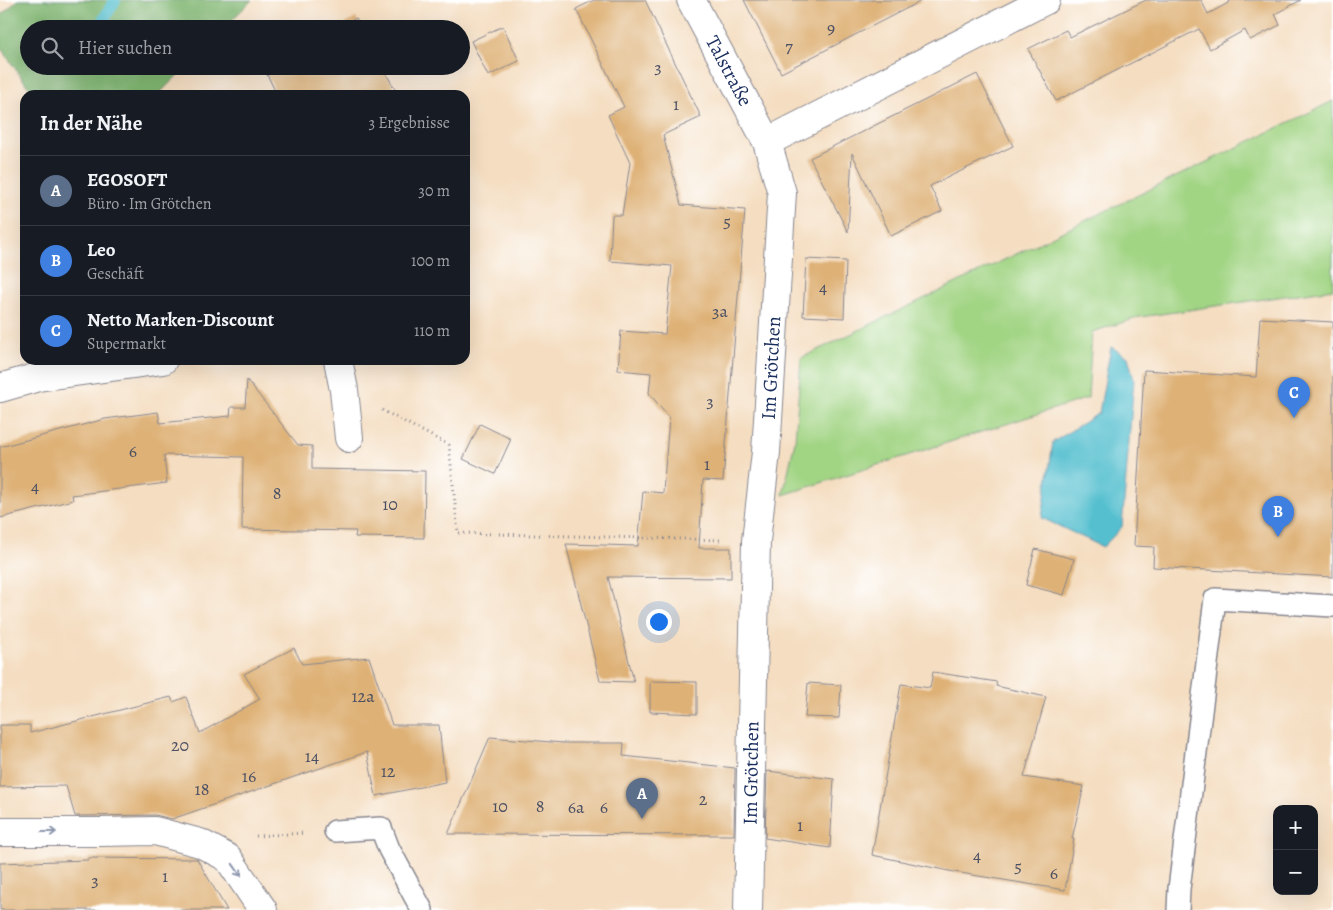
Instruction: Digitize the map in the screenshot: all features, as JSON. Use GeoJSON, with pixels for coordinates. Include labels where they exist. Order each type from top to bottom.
{"type":"FeatureCollection","features":[{"type":"Feature","properties":{"kind":"street","name":"Talstraße"},"geometry":{"type":"LineString","coordinates":[[691,0],[766,142]]}},
{"type":"Feature","properties":{"kind":"street"},"geometry":{"type":"LineString","coordinates":[[766,142],[1046,0]]}},
{"type":"Feature","properties":{"kind":"street","name":"Im Grötchen"},"geometry":{"type":"LineString","coordinates":[[748,910],[756,541],[766,452],[782,193],[766,142]]}},
{"type":"Feature","properties":{"kind":"street"},"geometry":{"type":"LineString","coordinates":[[0,388],[38,377],[126,365]]}},
{"type":"Feature","properties":{"kind":"street"},"geometry":{"type":"LineString","coordinates":[[339,365],[344,390],[349,438]]}},
{"type":"Feature","properties":{"kind":"street"},"geometry":{"type":"LineString","coordinates":[[0,832],[155,830],[200,843],[228,858],[263,910]]}},
{"type":"Feature","properties":{"kind":"lane"},"geometry":{"type":"LineString","coordinates":[[1178,910],[1215,599],[1333,606]]}},
{"type":"Feature","properties":{"kind":"lane"},"geometry":{"type":"LineString","coordinates":[[335,831],[381,828],[389,849],[422,910]]}},
{"type":"Feature","properties":{"kind":"path"},"geometry":{"type":"LineString","coordinates":[[344,390],[449,445],[458,533],[756,541]]}},
{"type":"Feature","properties":{"kind":"path"},"geometry":{"type":"LineString","coordinates":[[200,843],[268,835],[335,831]]}},
{"type":"Feature","properties":{"kind":"green space"},"geometry":{"type":"Polygon","coordinates":[[[18,0],[252,0],[232,20],[20,20],[20,75],[178,75],[163,90],[30,90],[0,47],[0,16],[18,0]]]}},
{"type":"Feature","properties":{"kind":"green space"},"geometry":{"type":"Polygon","coordinates":[[[1333,101],[1333,289],[1140,317],[1092,332],[1088,398],[783,495],[795,441],[801,358],[1333,101]]]}},
{"type":"Feature","properties":{"kind":"water"},"geometry":{"type":"Polygon","coordinates":[[[1111,347],[1128,357],[1134,379],[1122,527],[1103,547],[1042,518],[1053,442],[1099,413],[1111,347]]]}},
{"type":"Feature","properties":{"kind":"building"},"geometry":{"type":"Polygon","coordinates":[[[594,0],[645,0],[701,117],[663,135],[681,205],[745,210],[723,481],[703,480],[699,548],[731,548],[731,578],[608,577],[634,682],[600,681],[566,544],[638,546],[643,491],[663,493],[669,418],[649,393],[651,373],[618,370],[621,331],[665,334],[672,266],[610,261],[612,215],[622,215],[630,163],[608,115],[624,107],[576,9],[594,0]]]}},
{"type":"Feature","properties":{"kind":"building"},"geometry":{"type":"Polygon","coordinates":[[[744,0],[923,0],[781,73],[744,0]]]}},
{"type":"Feature","properties":{"kind":"building"},"geometry":{"type":"Polygon","coordinates":[[[1146,0],[1201,0],[1208,14],[1230,2],[1229,0],[1301,0],[1275,14],[1280,25],[1250,40],[1245,30],[1210,49],[1199,29],[1056,101],[1028,49],[1066,30],[1070,37],[1146,0]]]}},
{"type":"Feature","properties":{"kind":"building"},"geometry":{"type":"Polygon","coordinates":[[[503,26],[519,61],[488,76],[471,41],[503,26]]]}},
{"type":"Feature","properties":{"kind":"building"},"geometry":{"type":"Polygon","coordinates":[[[977,74],[1013,146],[930,186],[942,211],[891,236],[852,153],[848,232],[810,158],[977,74]]]}},
{"type":"Feature","properties":{"kind":"building"},"geometry":{"type":"Polygon","coordinates":[[[267,75],[387,75],[395,90],[275,90],[267,75]]]}},
{"type":"Feature","properties":{"kind":"building"},"geometry":{"type":"Polygon","coordinates":[[[806,259],[846,261],[844,318],[803,316],[806,259]]]}},
{"type":"Feature","properties":{"kind":"building"},"geometry":{"type":"Polygon","coordinates":[[[1260,318],[1333,322],[1333,577],[1153,567],[1154,547],[1134,546],[1144,370],[1256,377],[1260,318]]]}},
{"type":"Feature","properties":{"kind":"building"},"geometry":{"type":"Polygon","coordinates":[[[247,380],[298,445],[312,446],[312,469],[425,471],[424,538],[355,537],[356,531],[242,529],[243,457],[164,455],[167,483],[72,495],[73,500],[0,518],[0,447],[105,419],[158,412],[160,423],[230,416],[231,407],[245,407],[247,380]]]}},
{"type":"Feature","properties":{"kind":"building"},"geometry":{"type":"Polygon","coordinates":[[[480,424],[511,439],[495,474],[463,459],[480,424]]]}},
{"type":"Feature","properties":{"kind":"building"},"geometry":{"type":"Polygon","coordinates":[[[1035,549],[1074,559],[1064,595],[1026,585],[1035,549]]]}},
{"type":"Feature","properties":{"kind":"building"},"geometry":{"type":"Polygon","coordinates":[[[294,648],[302,664],[369,657],[392,725],[439,725],[445,782],[376,796],[367,752],[172,819],[155,815],[75,816],[66,786],[0,787],[0,725],[30,725],[30,733],[171,697],[173,702],[186,697],[200,733],[260,699],[244,674],[294,648]]]}},
{"type":"Feature","properties":{"kind":"building"},"geometry":{"type":"Polygon","coordinates":[[[933,672],[997,682],[996,686],[1046,697],[1024,777],[1084,786],[1072,839],[1074,839],[1065,890],[954,872],[872,855],[901,684],[930,688],[933,672]]]}},
{"type":"Feature","properties":{"kind":"building"},"geometry":{"type":"Polygon","coordinates":[[[650,681],[697,682],[697,714],[650,712],[650,681]]]}},
{"type":"Feature","properties":{"kind":"building"},"geometry":{"type":"Polygon","coordinates":[[[808,683],[841,685],[839,718],[805,717],[808,683]]]}},
{"type":"Feature","properties":{"kind":"building"},"geometry":{"type":"Polygon","coordinates":[[[490,737],[563,743],[624,743],[623,756],[735,768],[734,835],[448,834],[490,737]]]}},
{"type":"Feature","properties":{"kind":"building"},"geometry":{"type":"Polygon","coordinates":[[[767,771],[834,779],[830,848],[765,838],[767,771]]]}},
{"type":"Feature","properties":{"kind":"building"},"geometry":{"type":"Polygon","coordinates":[[[88,858],[197,859],[227,910],[0,910],[0,863],[88,860],[88,858]]]}},
{"type":"Feature","properties":{"kind":"waterway"},"geometry":{"type":"LineString","coordinates":[[103,20],[115,0]]}},
{"type":"Feature","properties":{"kind":"place","name":"Netto Marken-Discount"},"geometry":{"type":"Point","coordinates":[1294,418]}},
{"type":"Feature","properties":{"kind":"place","name":"Leo"},"geometry":{"type":"Point","coordinates":[1278,537]}},
{"type":"Feature","properties":{"kind":"place","name":"EGOSOFT"},"geometry":{"type":"Point","coordinates":[642,819]}}]}
